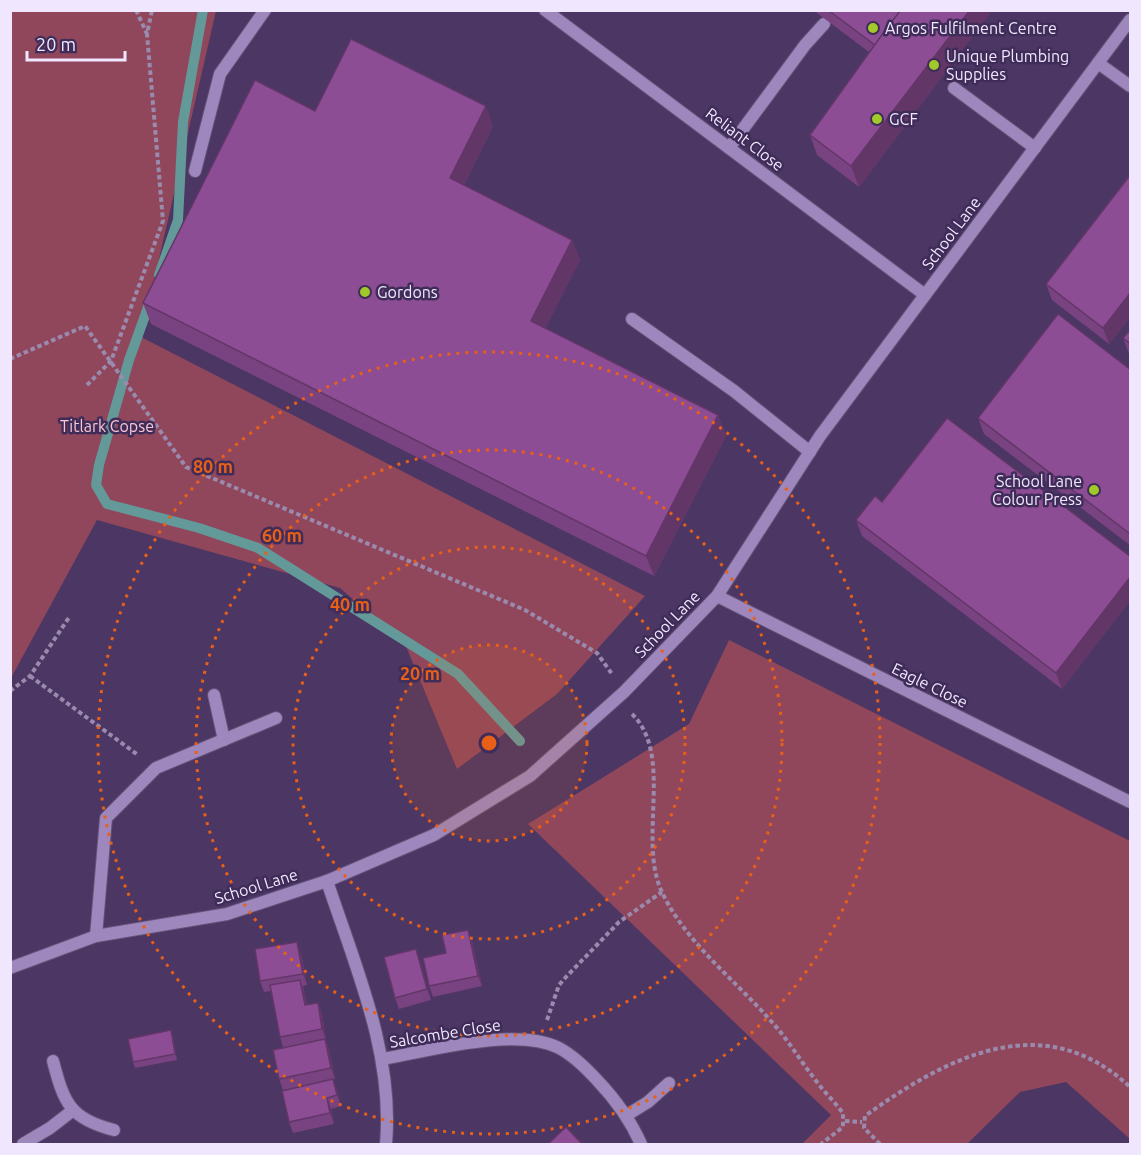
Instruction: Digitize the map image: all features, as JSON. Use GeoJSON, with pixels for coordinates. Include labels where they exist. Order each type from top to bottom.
{"type":"FeatureCollection","features":[{"type":"Feature","properties":{"kind":"street"},"geometry":{"type":"LineString","coordinates":[[195,171],[220,75],[266,10]]}},
{"type":"Feature","properties":{"kind":"street","name":"Reliant Close"},"geometry":{"type":"LineString","coordinates":[[545,10],[925,295]]}},
{"type":"Feature","properties":{"kind":"street","name":"School Lane"},"geometry":{"type":"LineString","coordinates":[[10,968],[96,936],[227,914],[327,881],[434,835],[530,776],[620,696],[717,596],[810,452],[1131,20]]}},
{"type":"Feature","properties":{"kind":"street"},"geometry":{"type":"LineString","coordinates":[[729,148],[805,45],[824,24]]}},
{"type":"Feature","properties":{"kind":"street"},"geometry":{"type":"LineString","coordinates":[[1098,63],[1131,86]]}},
{"type":"Feature","properties":{"kind":"street"},"geometry":{"type":"LineString","coordinates":[[954,88],[1035,148]]}},
{"type":"Feature","properties":{"kind":"street"},"geometry":{"type":"LineString","coordinates":[[632,319],[734,391],[810,452]]}},
{"type":"Feature","properties":{"kind":"street","name":"Eagle Close"},"geometry":{"type":"LineString","coordinates":[[717,596],[1131,802]]}},
{"type":"Feature","properties":{"kind":"street"},"geometry":{"type":"LineString","coordinates":[[214,695],[224,740]]}},
{"type":"Feature","properties":{"kind":"street"},"geometry":{"type":"LineString","coordinates":[[96,936],[106,818],[156,768],[276,718]]}},
{"type":"Feature","properties":{"kind":"street","name":"Salcombe Close"},"geometry":{"type":"LineString","coordinates":[[327,881],[369,1006],[382,1059],[387,1113],[386,1144]]}},
{"type":"Feature","properties":{"kind":"street","name":"Salcombe Close"},"geometry":{"type":"LineString","coordinates":[[382,1059],[507,1039],[541,1042],[571,1055],[616,1100],[627,1115],[641,1144]]}},
{"type":"Feature","properties":{"kind":"street"},"geometry":{"type":"LineString","coordinates":[[53,1061],[62,1093],[72,1110],[86,1121],[114,1130]]}},
{"type":"Feature","properties":{"kind":"street"},"geometry":{"type":"LineString","coordinates":[[627,1115],[648,1102],[669,1083]]}},
{"type":"Feature","properties":{"kind":"street"},"geometry":{"type":"LineString","coordinates":[[23,1144],[50,1128],[72,1110]]}},
{"type":"Feature","properties":{"kind":"path"},"geometry":{"type":"LineString","coordinates":[[136,10],[147,34]]}},
{"type":"Feature","properties":{"kind":"path"},"geometry":{"type":"LineString","coordinates":[[87,385],[111,361],[163,221],[147,34],[152,10]]}},
{"type":"Feature","properties":{"kind":"path"},"geometry":{"type":"LineString","coordinates":[[10,359],[85,326],[186,467],[525,610],[597,653],[620,696],[643,728],[649,741],[653,782],[652,847],[654,867],[662,892],[683,925],[790,1044],[816,1081],[843,1113],[845,1121],[843,1127],[821,1144]]}},
{"type":"Feature","properties":{"kind":"path"},"geometry":{"type":"LineString","coordinates":[[10,691],[30,676],[69,616]]}},
{"type":"Feature","properties":{"kind":"path"},"geometry":{"type":"LineString","coordinates":[[30,676],[156,768]]}},
{"type":"Feature","properties":{"kind":"path"},"geometry":{"type":"LineString","coordinates":[[541,1042],[559,985],[620,922],[662,892]]}},
{"type":"Feature","properties":{"kind":"path"},"geometry":{"type":"LineString","coordinates":[[880,1144],[864,1128],[862,1122],[865,1116],[952,1064],[990,1049],[1031,1045],[1078,1054],[1110,1070],[1131,1087]]}},
{"type":"Feature","properties":{"kind":"path"},"geometry":{"type":"LineString","coordinates":[[845,1121],[862,1122]]}},
{"type":"Feature","properties":{"kind":"green space","name":"Titlark Copse"},"geometry":{"type":"Polygon","coordinates":[[[11,11],[216,11],[141,337],[645,596],[557,694],[457,769],[405,644],[340,588],[97,520],[11,678],[11,11]]]}},
{"type":"Feature","properties":{"kind":"green space"},"geometry":{"type":"Polygon","coordinates":[[[729,640],[1130,841],[1130,1139],[1066,1082],[1020,1092],[967,1144],[802,1144],[831,1115],[528,824],[689,724],[729,640]]]}},
{"type":"Feature","properties":{"kind":"building"},"geometry":{"type":"Polygon","coordinates":[[[828,10],[901,10],[875,45],[828,10]]]}},
{"type":"Feature","properties":{"kind":"building"},"geometry":{"type":"Polygon","coordinates":[[[901,10],[970,10],[851,166],[810,135],[901,10]]]}},
{"type":"Feature","properties":{"kind":"building","name":"Gordons"},"geometry":{"type":"Polygon","coordinates":[[[351,39],[486,106],[450,178],[572,240],[531,321],[718,415],[646,556],[143,303],[255,80],[315,111],[351,39]]]}},
{"type":"Feature","properties":{"kind":"building"},"geometry":{"type":"Polygon","coordinates":[[[1131,174],[1131,292],[1103,328],[1046,284],[1131,174]]]}},
{"type":"Feature","properties":{"kind":"building","name":"School Lane Colour Press"},"geometry":{"type":"Polygon","coordinates":[[[1058,314],[1131,370],[1131,531],[1129,533],[978,418],[1058,314]]]}},
{"type":"Feature","properties":{"kind":"building"},"geometry":{"type":"Polygon","coordinates":[[[1131,329],[1131,344],[1123,338],[1131,329]]]}},
{"type":"Feature","properties":{"kind":"building"},"geometry":{"type":"Polygon","coordinates":[[[947,418],[1131,557],[1131,576],[1056,673],[856,520],[875,496],[882,502],[947,418]]]}},
{"type":"Feature","properties":{"kind":"building"},"geometry":{"type":"Polygon","coordinates":[[[468,930],[478,976],[429,986],[423,958],[446,953],[442,935],[468,930]]]}},
{"type":"Feature","properties":{"kind":"building"},"geometry":{"type":"Polygon","coordinates":[[[297,942],[303,974],[260,981],[255,949],[297,942]]]}},
{"type":"Feature","properties":{"kind":"building"},"geometry":{"type":"Polygon","coordinates":[[[416,949],[427,989],[395,998],[384,957],[416,949]]]}},
{"type":"Feature","properties":{"kind":"building"},"geometry":{"type":"Polygon","coordinates":[[[300,980],[305,1005],[318,1003],[322,1029],[280,1037],[270,985],[300,980]]]}},
{"type":"Feature","properties":{"kind":"building"},"geometry":{"type":"Polygon","coordinates":[[[171,1030],[175,1054],[133,1062],[128,1039],[171,1030]]]}},
{"type":"Feature","properties":{"kind":"building"},"geometry":{"type":"Polygon","coordinates":[[[325,1039],[331,1068],[279,1079],[273,1050],[325,1039]]]}},
{"type":"Feature","properties":{"kind":"building"},"geometry":{"type":"Polygon","coordinates":[[[333,1079],[337,1095],[327,1098],[330,1113],[289,1122],[282,1091],[333,1079]]]}},
{"type":"Feature","properties":{"kind":"building"},"geometry":{"type":"Polygon","coordinates":[[[566,1127],[582,1144],[548,1144],[566,1127]]]}},
{"type":"Feature","properties":{"kind":"waterway"},"geometry":{"type":"LineString","coordinates":[[159,275],[178,220],[183,122],[203,10]]}},
{"type":"Feature","properties":{"kind":"waterway"},"geometry":{"type":"LineString","coordinates":[[151,299],[129,360],[99,465],[96,485],[107,504],[199,528],[258,548],[458,674],[520,741]]}},
{"type":"Feature","properties":{"kind":"place","name":"Argos Fulfilment Centre"},"geometry":{"type":"Point","coordinates":[873,28]}},
{"type":"Feature","properties":{"kind":"place","name":"Unique Plumbing Supplies"},"geometry":{"type":"Point","coordinates":[934,65]}},
{"type":"Feature","properties":{"kind":"place","name":"GCF"},"geometry":{"type":"Point","coordinates":[877,119]}},
{"type":"Feature","properties":{"kind":"place","name":"Gordons"},"geometry":{"type":"Point","coordinates":[365,292]}},
{"type":"Feature","properties":{"kind":"place","name":"School Lane Colour Press"},"geometry":{"type":"Point","coordinates":[1094,490]}}]}
